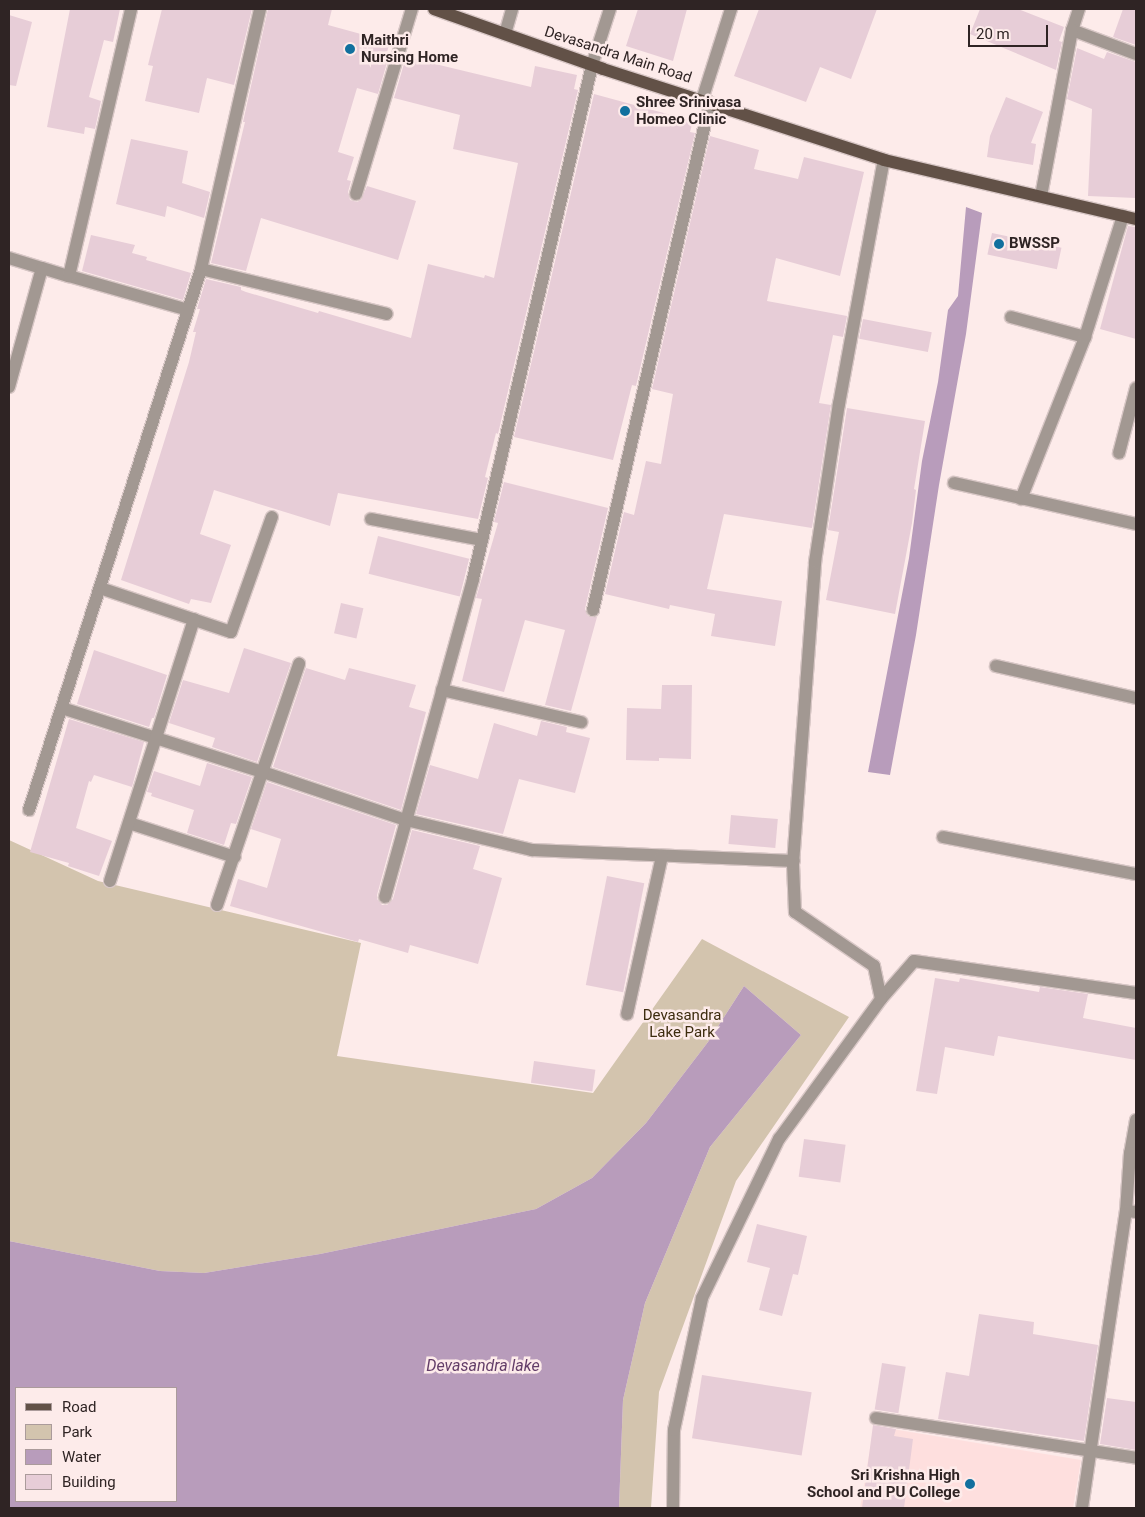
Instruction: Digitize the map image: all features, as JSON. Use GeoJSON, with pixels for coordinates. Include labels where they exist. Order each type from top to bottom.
{"type":"FeatureCollection","features":[{"type":"Feature","properties":{"kind":"main road","name":"Devasandra Main Road"},"geometry":{"type":"LineString","coordinates":[[434,9],[592,65],[884,160],[1041,196]]}},
{"type":"Feature","properties":{"kind":"main road"},"geometry":{"type":"LineString","coordinates":[[1041,196],[1136,219]]}},
{"type":"Feature","properties":{"kind":"street"},"geometry":{"type":"LineString","coordinates":[[69,276],[131,9]]}},
{"type":"Feature","properties":{"kind":"street"},"geometry":{"type":"LineString","coordinates":[[29,810],[201,269],[260,9]]}},
{"type":"Feature","properties":{"kind":"street"},"geometry":{"type":"LineString","coordinates":[[356,194],[412,9]]}},
{"type":"Feature","properties":{"kind":"street"},"geometry":{"type":"LineString","coordinates":[[505,34],[512,9]]}},
{"type":"Feature","properties":{"kind":"street"},"geometry":{"type":"LineString","coordinates":[[385,897],[482,540],[592,65],[610,9]]}},
{"type":"Feature","properties":{"kind":"street"},"geometry":{"type":"LineString","coordinates":[[593,610],[706,101],[731,9]]}},
{"type":"Feature","properties":{"kind":"street"},"geometry":{"type":"LineString","coordinates":[[1041,196],[1072,30],[1079,9]]}},
{"type":"Feature","properties":{"kind":"street"},"geometry":{"type":"LineString","coordinates":[[1072,30],[1136,54]]}},
{"type":"Feature","properties":{"kind":"street"},"geometry":{"type":"LineString","coordinates":[[881,999],[874,966],[794,912],[794,861],[815,562],[839,404],[884,160]]}},
{"type":"Feature","properties":{"kind":"street"},"geometry":{"type":"LineString","coordinates":[[1021,500],[1085,337],[1122,216]]}},
{"type":"Feature","properties":{"kind":"street"},"geometry":{"type":"LineString","coordinates":[[9,258],[188,310]]}},
{"type":"Feature","properties":{"kind":"street"},"geometry":{"type":"LineString","coordinates":[[9,386],[42,268]]}},
{"type":"Feature","properties":{"kind":"street"},"geometry":{"type":"LineString","coordinates":[[201,269],[387,314]]}},
{"type":"Feature","properties":{"kind":"street"},"geometry":{"type":"LineString","coordinates":[[1012,318],[1085,337]]}},
{"type":"Feature","properties":{"kind":"street"},"geometry":{"type":"LineString","coordinates":[[1119,453],[1136,388]]}},
{"type":"Feature","properties":{"kind":"street"},"geometry":{"type":"LineString","coordinates":[[954,483],[1021,500],[1136,524]]}},
{"type":"Feature","properties":{"kind":"street"},"geometry":{"type":"LineString","coordinates":[[100,588],[231,632],[272,517]]}},
{"type":"Feature","properties":{"kind":"street"},"geometry":{"type":"LineString","coordinates":[[371,519],[482,540]]}},
{"type":"Feature","properties":{"kind":"street"},"geometry":{"type":"LineString","coordinates":[[110,881],[194,619]]}},
{"type":"Feature","properties":{"kind":"street"},"geometry":{"type":"LineString","coordinates":[[217,905],[235,857],[299,664]]}},
{"type":"Feature","properties":{"kind":"street"},"geometry":{"type":"LineString","coordinates":[[996,666],[1136,698]]}},
{"type":"Feature","properties":{"kind":"street"},"geometry":{"type":"LineString","coordinates":[[442,690],[581,722]]}},
{"type":"Feature","properties":{"kind":"street"},"geometry":{"type":"LineString","coordinates":[[62,708],[406,820],[532,850],[794,861]]}},
{"type":"Feature","properties":{"kind":"street"},"geometry":{"type":"LineString","coordinates":[[129,823],[235,857]]}},
{"type":"Feature","properties":{"kind":"street"},"geometry":{"type":"LineString","coordinates":[[943,837],[1136,874]]}},
{"type":"Feature","properties":{"kind":"street"},"geometry":{"type":"LineString","coordinates":[[627,1014],[662,856]]}},
{"type":"Feature","properties":{"kind":"street"},"geometry":{"type":"LineString","coordinates":[[673,1508],[674,1430],[702,1298],[779,1138],[881,999],[914,961],[1136,992]]}},
{"type":"Feature","properties":{"kind":"street"},"geometry":{"type":"LineString","coordinates":[[1082,1508],[1131,1212],[1130,1153],[1136,1120]]}},
{"type":"Feature","properties":{"kind":"street"},"geometry":{"type":"LineString","coordinates":[[876,1418],[1136,1458]]}},
{"type":"Feature","properties":{"kind":"shaded area","name":"Sri Krishna High School and PU College"},"geometry":{"type":"Polygon","coordinates":[[[874,1426],[1081,1460],[1073,1508],[860,1508],[874,1426]]]}},
{"type":"Feature","properties":{"kind":"green space","name":"Devasandra Lake Park"},"geometry":{"type":"Polygon","coordinates":[[[9,840],[98,881],[361,943],[337,1056],[593,1093],[702,939],[849,1017],[736,1181],[659,1392],[651,1508],[619,1508],[623,1400],[645,1303],[710,1147],[801,1035],[744,986],[708,1042],[646,1123],[592,1178],[536,1209],[320,1254],[204,1273],[160,1271],[9,1241],[9,840]]]}},
{"type":"Feature","properties":{"kind":"water"},"geometry":{"type":"Polygon","coordinates":[[[966,207],[982,213],[966,334],[939,485],[916,635],[890,775],[868,772],[909,558],[922,461],[938,382],[948,310],[958,296],[966,207]]]}},
{"type":"Feature","properties":{"kind":"water","name":"Devasandra lake"},"geometry":{"type":"Polygon","coordinates":[[[744,986],[801,1035],[710,1147],[645,1303],[623,1400],[619,1508],[9,1508],[9,1241],[160,1271],[204,1273],[320,1254],[536,1209],[592,1178],[646,1123],[708,1042],[744,986]]]}},
{"type":"Feature","properties":{"kind":"building"},"geometry":{"type":"Polygon","coordinates":[[[70,9],[120,9],[113,42],[104,40],[89,97],[101,101],[95,129],[85,127],[84,134],[47,127],[70,9]]]}},
{"type":"Feature","properties":{"kind":"building"},"geometry":{"type":"Polygon","coordinates":[[[162,9],[252,9],[234,85],[207,78],[199,113],[145,101],[153,66],[148,65],[162,9]]]}},
{"type":"Feature","properties":{"kind":"building"},"geometry":{"type":"Polygon","coordinates":[[[268,9],[332,9],[328,25],[390,42],[387,52],[390,52],[378,94],[357,88],[338,152],[354,157],[347,180],[351,181],[348,192],[350,200],[357,202],[361,200],[367,186],[416,201],[398,260],[261,218],[246,271],[211,263],[245,122],[243,122],[268,9]]]}},
{"type":"Feature","properties":{"kind":"building"},"geometry":{"type":"Polygon","coordinates":[[[638,9],[687,9],[673,61],[626,46],[638,9]]]}},
{"type":"Feature","properties":{"kind":"building"},"geometry":{"type":"Polygon","coordinates":[[[759,9],[877,9],[851,79],[820,67],[806,102],[734,76],[759,9]]]}},
{"type":"Feature","properties":{"kind":"building"},"geometry":{"type":"Polygon","coordinates":[[[980,9],[1018,9],[1064,27],[1059,41],[1062,42],[1056,70],[970,34],[980,9]]]}},
{"type":"Feature","properties":{"kind":"building"},"geometry":{"type":"Polygon","coordinates":[[[1123,9],[1136,9],[1136,45],[1113,37],[1123,9]]]}},
{"type":"Feature","properties":{"kind":"building"},"geometry":{"type":"Polygon","coordinates":[[[9,15],[32,22],[16,86],[9,85],[9,15]]]}},
{"type":"Feature","properties":{"kind":"building"},"geometry":{"type":"Polygon","coordinates":[[[1077,48],[1104,59],[1107,52],[1136,62],[1136,198],[1088,196],[1092,109],[1067,99],[1077,48]]]}},
{"type":"Feature","properties":{"kind":"building"},"geometry":{"type":"Polygon","coordinates":[[[406,57],[531,87],[535,66],[577,75],[574,89],[578,90],[498,434],[496,433],[485,477],[488,478],[478,519],[338,493],[330,526],[214,490],[200,534],[231,545],[211,603],[191,599],[189,604],[121,580],[189,362],[196,332],[193,332],[200,309],[197,309],[206,279],[241,287],[241,290],[246,292],[411,338],[428,264],[484,278],[485,275],[494,278],[518,163],[453,149],[460,115],[394,98],[406,57]]]}},
{"type":"Feature","properties":{"kind":"building"},"geometry":{"type":"Polygon","coordinates":[[[594,94],[693,121],[690,132],[695,133],[636,386],[632,385],[613,460],[514,437],[594,94]]]}},
{"type":"Feature","properties":{"kind":"building"},"geometry":{"type":"Polygon","coordinates":[[[1006,97],[1043,112],[1031,143],[1036,144],[1033,165],[987,157],[990,136],[1006,97]]]}},
{"type":"Feature","properties":{"kind":"building"},"geometry":{"type":"Polygon","coordinates":[[[710,136],[759,150],[754,169],[798,179],[804,157],[864,172],[840,276],[776,258],[767,301],[847,316],[843,337],[833,335],[819,403],[831,405],[812,528],[724,514],[707,589],[782,601],[775,646],[711,636],[715,614],[670,605],[669,609],[605,594],[624,512],[634,515],[646,461],[661,464],[673,394],[652,389],[710,136]]]}},
{"type":"Feature","properties":{"kind":"building"},"geometry":{"type":"Polygon","coordinates":[[[131,139],[188,151],[182,183],[210,192],[204,218],[167,206],[165,217],[116,204],[131,139]]]}},
{"type":"Feature","properties":{"kind":"building"},"geometry":{"type":"Polygon","coordinates":[[[1128,226],[1136,227],[1136,339],[1100,329],[1128,226]]]}},
{"type":"Feature","properties":{"kind":"building"},"geometry":{"type":"Polygon","coordinates":[[[992,233],[1061,248],[1057,269],[987,255],[992,233]]]}},
{"type":"Feature","properties":{"kind":"building"},"geometry":{"type":"Polygon","coordinates":[[[91,235],[135,245],[132,253],[147,257],[146,260],[191,273],[183,300],[82,271],[91,235]]]}},
{"type":"Feature","properties":{"kind":"building"},"geometry":{"type":"Polygon","coordinates":[[[863,319],[932,332],[928,352],[859,339],[863,319]]]}},
{"type":"Feature","properties":{"kind":"building"},"geometry":{"type":"Polygon","coordinates":[[[847,408],[925,421],[914,489],[916,490],[912,523],[895,614],[826,600],[839,532],[828,530],[847,408]]]}},
{"type":"Feature","properties":{"kind":"building"},"geometry":{"type":"Polygon","coordinates":[[[504,482],[608,508],[585,609],[588,616],[597,617],[571,711],[545,705],[565,630],[525,620],[504,692],[462,681],[482,599],[476,598],[498,523],[494,522],[504,482]]]}},
{"type":"Feature","properties":{"kind":"building"},"geometry":{"type":"Polygon","coordinates":[[[378,536],[469,559],[460,597],[369,574],[378,536]]]}},
{"type":"Feature","properties":{"kind":"building"},"geometry":{"type":"Polygon","coordinates":[[[341,603],[363,608],[356,638],[334,633],[341,603]]]}},
{"type":"Feature","properties":{"kind":"building"},"geometry":{"type":"Polygon","coordinates":[[[244,648],[291,663],[257,762],[212,747],[215,738],[169,723],[183,680],[229,693],[244,648]]]}},
{"type":"Feature","properties":{"kind":"building"},"geometry":{"type":"Polygon","coordinates":[[[94,650],[167,675],[154,718],[152,718],[149,727],[77,704],[94,650]]]}},
{"type":"Feature","properties":{"kind":"building"},"geometry":{"type":"Polygon","coordinates":[[[306,668],[345,680],[349,668],[416,685],[409,707],[426,712],[401,810],[273,767],[306,668]]]}},
{"type":"Feature","properties":{"kind":"building"},"geometry":{"type":"Polygon","coordinates":[[[662,685],[692,685],[691,759],[659,758],[659,761],[626,760],[627,708],[661,709],[662,685]]]}},
{"type":"Feature","properties":{"kind":"building"},"geometry":{"type":"Polygon","coordinates":[[[69,719],[144,742],[132,787],[94,775],[91,782],[89,781],[76,828],[112,841],[99,876],[68,866],[69,863],[30,852],[69,719]]]}},
{"type":"Feature","properties":{"kind":"building"},"geometry":{"type":"Polygon","coordinates":[[[541,721],[567,727],[566,732],[590,738],[575,793],[519,779],[503,834],[416,814],[430,765],[478,779],[494,723],[537,736],[541,721]]]}},
{"type":"Feature","properties":{"kind":"building"},"geometry":{"type":"Polygon","coordinates":[[[207,763],[252,777],[236,824],[231,823],[224,845],[187,833],[194,810],[151,796],[152,793],[147,792],[154,771],[200,786],[207,763]]]}},
{"type":"Feature","properties":{"kind":"building"},"geometry":{"type":"Polygon","coordinates":[[[267,782],[396,825],[377,895],[377,899],[382,905],[387,905],[393,899],[412,830],[480,846],[473,869],[502,878],[478,964],[410,945],[408,953],[359,939],[358,942],[230,906],[238,879],[267,888],[281,839],[251,829],[267,782]]]}},
{"type":"Feature","properties":{"kind":"building"},"geometry":{"type":"Polygon","coordinates":[[[731,815],[778,819],[775,848],[728,844],[731,815]]]}},
{"type":"Feature","properties":{"kind":"building"},"geometry":{"type":"Polygon","coordinates":[[[607,876],[644,883],[623,992],[586,985],[607,876]]]}},
{"type":"Feature","properties":{"kind":"building"},"geometry":{"type":"Polygon","coordinates":[[[935,978],[959,982],[960,978],[1039,992],[1040,987],[1088,994],[1083,1018],[1136,1028],[1136,1060],[998,1036],[994,1056],[945,1047],[937,1094],[916,1091],[935,978]]]}},
{"type":"Feature","properties":{"kind":"building"},"geometry":{"type":"Polygon","coordinates":[[[534,1061],[595,1070],[592,1091],[531,1083],[534,1061]]]}},
{"type":"Feature","properties":{"kind":"building"},"geometry":{"type":"Polygon","coordinates":[[[804,1139],[846,1145],[840,1182],[799,1177],[804,1139]]]}},
{"type":"Feature","properties":{"kind":"building"},"geometry":{"type":"Polygon","coordinates":[[[757,1224],[807,1236],[798,1275],[793,1274],[782,1316],[759,1310],[770,1268],[747,1262],[757,1224]]]}},
{"type":"Feature","properties":{"kind":"building"},"geometry":{"type":"Polygon","coordinates":[[[979,1314],[1034,1322],[1033,1334],[1098,1345],[1084,1441],[938,1419],[946,1372],[969,1376],[979,1314]]]}},
{"type":"Feature","properties":{"kind":"building"},"geometry":{"type":"Polygon","coordinates":[[[882,1363],[906,1367],[898,1413],[875,1409],[882,1363]]]}},
{"type":"Feature","properties":{"kind":"building"},"geometry":{"type":"Polygon","coordinates":[[[702,1375],[812,1392],[802,1456],[692,1438],[702,1375]]]}},
{"type":"Feature","properties":{"kind":"building"},"geometry":{"type":"Polygon","coordinates":[[[1107,1398],[1136,1402],[1136,1450],[1100,1444],[1107,1398]]]}},
{"type":"Feature","properties":{"kind":"building"},"geometry":{"type":"Polygon","coordinates":[[[873,1425],[896,1429],[894,1436],[913,1439],[904,1508],[862,1508],[873,1425]]]}},
{"type":"Feature","properties":{"kind":"place","name":"Maithri Nursing Home"},"geometry":{"type":"Point","coordinates":[350,49]}},
{"type":"Feature","properties":{"kind":"place","name":"Shree Srinivasa Homeo Clinic"},"geometry":{"type":"Point","coordinates":[625,111]}},
{"type":"Feature","properties":{"kind":"place","name":"BWSSP"},"geometry":{"type":"Point","coordinates":[999,244]}},
{"type":"Feature","properties":{"kind":"place","name":"Sri Krishna High School and PU College"},"geometry":{"type":"Point","coordinates":[970,1484]}}]}
